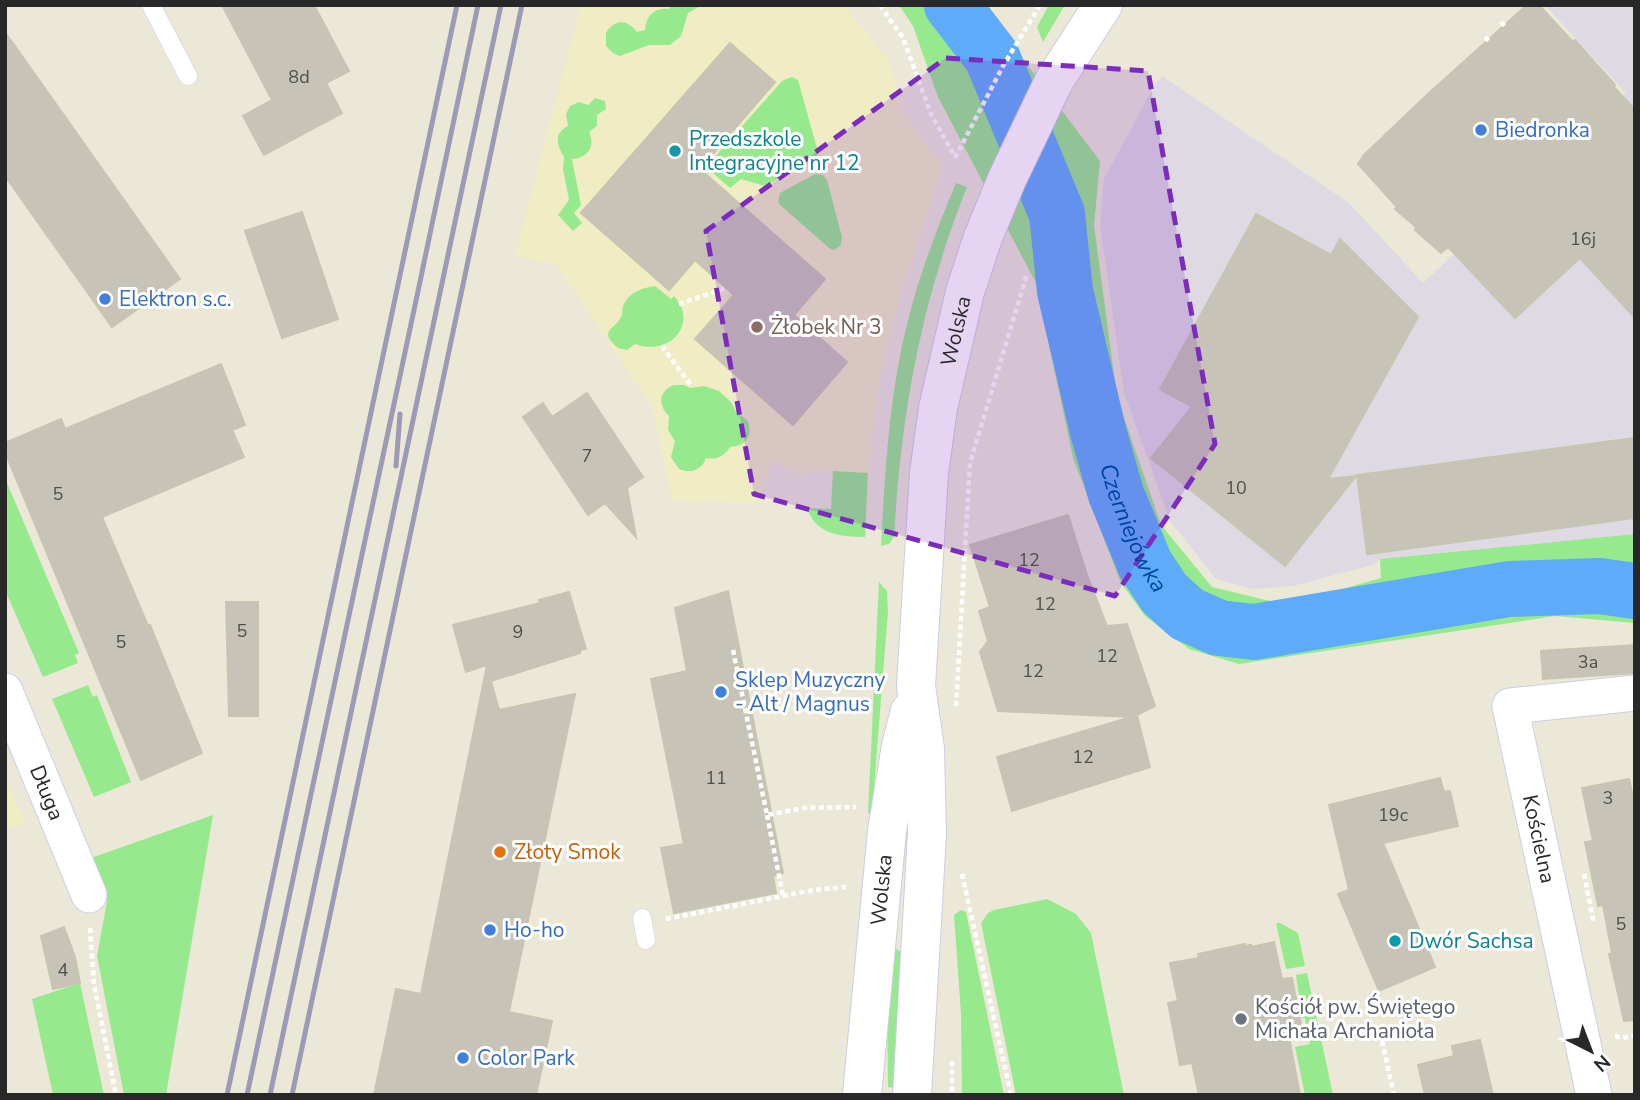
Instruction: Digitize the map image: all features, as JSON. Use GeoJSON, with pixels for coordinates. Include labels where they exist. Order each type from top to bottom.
{"type":"FeatureCollection","features":[{"type":"Feature","properties":{"kind":"street","name":"Wolska"},"geometry":{"type":"LineString","coordinates":[[862,1095],[867,895],[887,831],[899,758],[916,685],[929,473],[938,408],[964,292],[982,240],[1007,179],[1055,81],[1103,5]]}},
{"type":"Feature","properties":{"kind":"street","name":"Wolska"},"geometry":{"type":"LineString","coordinates":[[912,1095],[927,834],[925,749],[916,685]]}},
{"type":"Feature","properties":{"kind":"street","name":"Długa"},"geometry":{"type":"LineString","coordinates":[[5,691],[89,895]]}},
{"type":"Feature","properties":{"kind":"street","name":"Kościelna"},"geometry":{"type":"LineString","coordinates":[[1594,1095],[1510,706],[1635,693]]}},
{"type":"Feature","properties":{"kind":"street"},"geometry":{"type":"LineString","coordinates":[[867,895],[923,906]]}},
{"type":"Feature","properties":{"kind":"lane"},"geometry":{"type":"LineString","coordinates":[[151,5],[188,76]]}},
{"type":"Feature","properties":{"kind":"lane"},"geometry":{"type":"LineString","coordinates":[[642,918],[646,940]]}},
{"type":"Feature","properties":{"kind":"path"},"geometry":{"type":"LineString","coordinates":[[880,5],[903,38],[931,114],[955,158],[1040,5]]}},
{"type":"Feature","properties":{"kind":"path"},"geometry":{"type":"LineString","coordinates":[[956,711],[970,463],[1027,274]]}},
{"type":"Feature","properties":{"kind":"path"},"geometry":{"type":"LineString","coordinates":[[679,304],[726,288]]}},
{"type":"Feature","properties":{"kind":"path"},"geometry":{"type":"LineString","coordinates":[[662,346],[692,387]]}},
{"type":"Feature","properties":{"kind":"path"},"geometry":{"type":"LineString","coordinates":[[733,650],[783,897]]}},
{"type":"Feature","properties":{"kind":"path"},"geometry":{"type":"LineString","coordinates":[[767,815],[804,808],[849,807]]}},
{"type":"Feature","properties":{"kind":"path"},"geometry":{"type":"LineString","coordinates":[[961,870],[1011,1095]]}},
{"type":"Feature","properties":{"kind":"path"},"geometry":{"type":"LineString","coordinates":[[89,895],[94,984],[116,1095]]}},
{"type":"Feature","properties":{"kind":"path"},"geometry":{"type":"LineString","coordinates":[[675,917],[783,897],[867,895]]}},
{"type":"Feature","properties":{"kind":"path"},"geometry":{"type":"LineString","coordinates":[[1382,1041],[1394,1095]]}},
{"type":"Feature","properties":{"kind":"highlighted area"},"geometry":{"type":"Polygon","coordinates":[[[946,58],[1148,71],[1215,444],[1115,596],[754,494],[706,231],[946,58]]]}},
{"type":"Feature","properties":{"kind":"shaded area"},"geometry":{"type":"Polygon","coordinates":[[[581,5],[844,5],[888,60],[903,113],[943,166],[897,306],[880,378],[868,473],[808,471],[805,477],[772,461],[763,489],[763,503],[672,500],[652,407],[556,264],[515,256],[581,5]]]}},
{"type":"Feature","properties":{"kind":"shaded area"},"geometry":{"type":"Polygon","coordinates":[[[1545,5],[1635,5],[1635,534],[1381,559],[1372,565],[1293,586],[1253,589],[1216,579],[1170,521],[1124,393],[1100,224],[1104,179],[1154,86],[1162,76],[1349,203],[1423,283],[1626,93],[1545,5]]]}},
{"type":"Feature","properties":{"kind":"shaded area"},"geometry":{"type":"Polygon","coordinates":[[[5,776],[25,824],[5,829],[5,776]]]}},
{"type":"Feature","properties":{"kind":"green space"},"geometry":{"type":"Polygon","coordinates":[[[671,5],[702,5],[688,13],[681,36],[670,45],[649,45],[620,56],[606,46],[606,33],[613,25],[621,22],[637,32],[645,30],[652,14],[659,9],[669,9],[671,5]]]}},
{"type":"Feature","properties":{"kind":"green space"},"geometry":{"type":"Polygon","coordinates":[[[899,5],[982,5],[1100,161],[1094,225],[1117,397],[1161,525],[1212,587],[1286,605],[1381,578],[1380,559],[1635,534],[1635,623],[1555,616],[1239,664],[1189,649],[1145,616],[1121,583],[1073,458],[1036,283],[938,97],[913,26],[899,5]]]}},
{"type":"Feature","properties":{"kind":"green space"},"geometry":{"type":"Polygon","coordinates":[[[1049,5],[1065,5],[1043,42],[1037,27],[1049,5]]]}},
{"type":"Feature","properties":{"kind":"green space"},"geometry":{"type":"Polygon","coordinates":[[[792,77],[798,80],[818,152],[817,158],[765,186],[741,179],[730,188],[706,167],[782,81],[792,77]]]}},
{"type":"Feature","properties":{"kind":"green space"},"geometry":{"type":"Polygon","coordinates":[[[595,98],[605,101],[606,109],[597,115],[597,126],[589,132],[589,151],[572,159],[581,205],[574,213],[582,223],[573,231],[558,215],[569,200],[563,169],[564,157],[559,148],[558,136],[568,126],[566,114],[570,106],[579,102],[588,105],[595,98]]]}},
{"type":"Feature","properties":{"kind":"green space"},"geometry":{"type":"Polygon","coordinates":[[[815,174],[823,175],[827,180],[842,237],[841,245],[834,250],[778,203],[780,193],[815,174]]]}},
{"type":"Feature","properties":{"kind":"green space"},"geometry":{"type":"Polygon","coordinates":[[[956,183],[967,187],[937,273],[916,359],[902,447],[894,537],[889,544],[881,546],[889,434],[901,351],[923,270],[956,183]]]}},
{"type":"Feature","properties":{"kind":"green space"},"geometry":{"type":"Polygon","coordinates":[[[655,286],[671,299],[674,296],[681,306],[682,326],[677,335],[659,346],[635,344],[627,350],[618,348],[608,334],[621,317],[623,306],[636,292],[655,286]]]}},
{"type":"Feature","properties":{"kind":"green space"},"geometry":{"type":"Polygon","coordinates":[[[674,385],[690,388],[704,386],[719,391],[731,402],[736,412],[748,421],[750,431],[747,439],[740,445],[730,447],[720,457],[706,458],[696,470],[679,469],[671,457],[675,441],[668,430],[669,416],[661,399],[665,391],[674,385]]]}},
{"type":"Feature","properties":{"kind":"green space"},"geometry":{"type":"Polygon","coordinates":[[[833,471],[868,473],[865,537],[838,535],[822,529],[811,517],[807,508],[831,509],[833,471]]]}},
{"type":"Feature","properties":{"kind":"green space"},"geometry":{"type":"Polygon","coordinates":[[[5,478],[79,653],[75,655],[78,663],[43,677],[5,590],[5,478]]]}},
{"type":"Feature","properties":{"kind":"green space"},"geometry":{"type":"Polygon","coordinates":[[[879,582],[887,591],[888,611],[872,813],[868,813],[879,582]]]}},
{"type":"Feature","properties":{"kind":"green space"},"geometry":{"type":"Polygon","coordinates":[[[88,685],[93,697],[97,695],[131,782],[94,797],[52,699],[88,685]]]}},
{"type":"Feature","properties":{"kind":"green space"},"geometry":{"type":"Polygon","coordinates":[[[213,815],[166,1095],[124,1095],[97,956],[107,901],[91,858],[213,815]]]}},
{"type":"Feature","properties":{"kind":"green space"},"geometry":{"type":"Polygon","coordinates":[[[1047,899],[1076,914],[1091,933],[1124,1095],[1016,1095],[981,923],[988,913],[994,910],[1047,899]]]}},
{"type":"Feature","properties":{"kind":"green space"},"geometry":{"type":"Polygon","coordinates":[[[961,910],[966,912],[1004,1095],[962,1095],[961,1014],[954,915],[961,910]]]}},
{"type":"Feature","properties":{"kind":"green space"},"geometry":{"type":"Polygon","coordinates":[[[1276,923],[1298,933],[1305,966],[1286,969],[1276,923]]]}},
{"type":"Feature","properties":{"kind":"green space"},"geometry":{"type":"Polygon","coordinates":[[[895,948],[900,951],[902,963],[896,1088],[888,1087],[887,993],[895,948]]]}},
{"type":"Feature","properties":{"kind":"green space"},"geometry":{"type":"Polygon","coordinates":[[[1307,973],[1333,1095],[1305,1095],[1295,1047],[1310,1044],[1308,1037],[1312,1036],[1309,1023],[1306,1024],[1305,1018],[1302,1018],[1296,975],[1307,973]]]}},
{"type":"Feature","properties":{"kind":"green space"},"geometry":{"type":"Polygon","coordinates":[[[80,983],[104,1095],[53,1095],[32,999],[80,983]]]}},
{"type":"Feature","properties":{"kind":"building"},"geometry":{"type":"Polygon","coordinates":[[[222,5],[314,5],[349,71],[326,83],[342,113],[264,155],[243,116],[272,100],[222,5]]]}},
{"type":"Feature","properties":{"kind":"building"},"geometry":{"type":"Polygon","coordinates":[[[1527,5],[1539,5],[1573,42],[1575,40],[1635,110],[1635,318],[1580,258],[1515,318],[1448,247],[1441,253],[1415,230],[1416,227],[1395,209],[1397,207],[1358,164],[1364,155],[1429,93],[1527,5]]]}},
{"type":"Feature","properties":{"kind":"building"},"geometry":{"type":"Polygon","coordinates":[[[5,32],[180,279],[112,327],[5,176],[5,32]]]}},
{"type":"Feature","properties":{"kind":"building"},"geometry":{"type":"Polygon","coordinates":[[[730,43],[775,82],[700,169],[825,279],[794,315],[847,362],[793,425],[695,339],[734,295],[695,260],[669,290],[581,213],[730,43]]]}},
{"type":"Feature","properties":{"kind":"building"},"geometry":{"type":"Polygon","coordinates":[[[302,212],[338,319],[282,338],[245,231],[302,212]]]}},
{"type":"Feature","properties":{"kind":"building"},"geometry":{"type":"Polygon","coordinates":[[[1256,214],[1331,255],[1340,239],[1418,317],[1328,479],[1356,476],[1285,566],[1151,458],[1192,407],[1160,389],[1256,214]]]}},
{"type":"Feature","properties":{"kind":"building"},"geometry":{"type":"Polygon","coordinates":[[[221,364],[245,425],[232,430],[244,457],[102,517],[202,753],[141,780],[5,452],[5,443],[61,419],[65,429],[221,364]]]}},
{"type":"Feature","properties":{"kind":"building"},"geometry":{"type":"Polygon","coordinates":[[[587,393],[643,477],[627,488],[636,537],[605,503],[588,515],[523,417],[543,403],[552,417],[587,393]]]}},
{"type":"Feature","properties":{"kind":"building"},"geometry":{"type":"Polygon","coordinates":[[[1635,438],[1635,518],[1367,554],[1357,475],[1635,438]]]}},
{"type":"Feature","properties":{"kind":"building"},"geometry":{"type":"Polygon","coordinates":[[[1068,515],[1107,626],[1127,624],[1155,706],[1137,715],[1150,767],[1012,811],[997,757],[1131,717],[998,711],[980,652],[988,641],[979,611],[990,607],[970,545],[1068,515]]]}},
{"type":"Feature","properties":{"kind":"building"},"geometry":{"type":"Polygon","coordinates":[[[728,591],[783,873],[773,876],[776,893],[674,913],[661,848],[684,844],[651,679],[687,671],[675,608],[728,591]]]}},
{"type":"Feature","properties":{"kind":"building"},"geometry":{"type":"Polygon","coordinates":[[[569,592],[586,649],[491,681],[499,710],[575,694],[509,1012],[552,1021],[536,1095],[374,1095],[396,989],[421,994],[487,665],[466,672],[453,625],[540,603],[539,600],[569,592]]]}},
{"type":"Feature","properties":{"kind":"building"},"geometry":{"type":"Polygon","coordinates":[[[226,602],[258,602],[258,716],[229,716],[226,602]]]}},
{"type":"Feature","properties":{"kind":"building"},"geometry":{"type":"Polygon","coordinates":[[[1635,645],[1635,673],[1543,679],[1541,651],[1635,645]]]}},
{"type":"Feature","properties":{"kind":"building"},"geometry":{"type":"Polygon","coordinates":[[[1440,778],[1444,792],[1450,791],[1458,826],[1383,843],[1435,967],[1379,991],[1338,894],[1349,890],[1329,805],[1440,778]]]}},
{"type":"Feature","properties":{"kind":"building"},"geometry":{"type":"Polygon","coordinates":[[[1629,779],[1635,807],[1635,1020],[1624,1021],[1609,954],[1612,953],[1603,905],[1598,906],[1585,842],[1593,841],[1582,788],[1629,779]]]}},
{"type":"Feature","properties":{"kind":"building"},"geometry":{"type":"Polygon","coordinates":[[[64,927],[75,957],[80,983],[53,989],[41,936],[64,927]]]}},
{"type":"Feature","properties":{"kind":"building","name":"Kościół pw. Świętego Michała Archanioła"},"geometry":{"type":"Polygon","coordinates":[[[1274,942],[1282,979],[1292,978],[1303,1034],[1289,1037],[1300,1095],[1199,1095],[1192,1063],[1180,1065],[1168,1003],[1178,1001],[1170,963],[1199,958],[1198,954],[1245,944],[1251,947],[1274,942]]]}},
{"type":"Feature","properties":{"kind":"building"},"geometry":{"type":"Polygon","coordinates":[[[1480,1040],[1493,1095],[1425,1095],[1418,1065],[1454,1056],[1452,1046],[1480,1040]]]}},
{"type":"Feature","properties":{"kind":"waterway","name":"Czerniejówka"},"geometry":{"type":"LineString","coordinates":[[952,5],[992,57],[1057,214],[1065,291],[1098,431],[1116,494],[1145,564],[1164,593],[1187,614],[1219,628],[1254,632],[1509,589],[1599,586],[1635,591]]}},
{"type":"Feature","properties":{"kind":"railway"},"geometry":{"type":"LineString","coordinates":[[227,1095],[457,5]]}},
{"type":"Feature","properties":{"kind":"railway"},"geometry":{"type":"LineString","coordinates":[[422,272],[478,5]]}},
{"type":"Feature","properties":{"kind":"railway"},"geometry":{"type":"LineString","coordinates":[[270,1095],[501,5]]}},
{"type":"Feature","properties":{"kind":"railway"},"geometry":{"type":"LineString","coordinates":[[292,1095],[522,5]]}},
{"type":"Feature","properties":{"kind":"railway"},"geometry":{"type":"LineString","coordinates":[[247,1095],[424,263]]}},
{"type":"Feature","properties":{"kind":"railway"},"geometry":{"type":"LineString","coordinates":[[396,466],[400,414]]}},
{"type":"Feature","properties":{"kind":"place","name":"Biedronka"},"geometry":{"type":"Point","coordinates":[1481,130]}},
{"type":"Feature","properties":{"kind":"place","name":"Przedszkole Integracyjne nr 12"},"geometry":{"type":"Point","coordinates":[675,151]}},
{"type":"Feature","properties":{"kind":"place","name":"Elektron s.c."},"geometry":{"type":"Point","coordinates":[105,299]}},
{"type":"Feature","properties":{"kind":"place","name":"Żłobek Nr 3"},"geometry":{"type":"Point","coordinates":[757,327]}},
{"type":"Feature","properties":{"kind":"place","name":"Sklep Muzyczny - Alt / Magnus"},"geometry":{"type":"Point","coordinates":[721,692]}},
{"type":"Feature","properties":{"kind":"place","name":"Złoty Smok"},"geometry":{"type":"Point","coordinates":[500,852]}},
{"type":"Feature","properties":{"kind":"place","name":"Ho-ho"},"geometry":{"type":"Point","coordinates":[490,930]}},
{"type":"Feature","properties":{"kind":"place","name":"Dwór Sachsa"},"geometry":{"type":"Point","coordinates":[1395,941]}},
{"type":"Feature","properties":{"kind":"place","name":"Kościół pw. Świętego Michała Archanioła"},"geometry":{"type":"Point","coordinates":[1241,1019]}},
{"type":"Feature","properties":{"kind":"place","name":"Color Park"},"geometry":{"type":"Point","coordinates":[463,1058]}}]}
